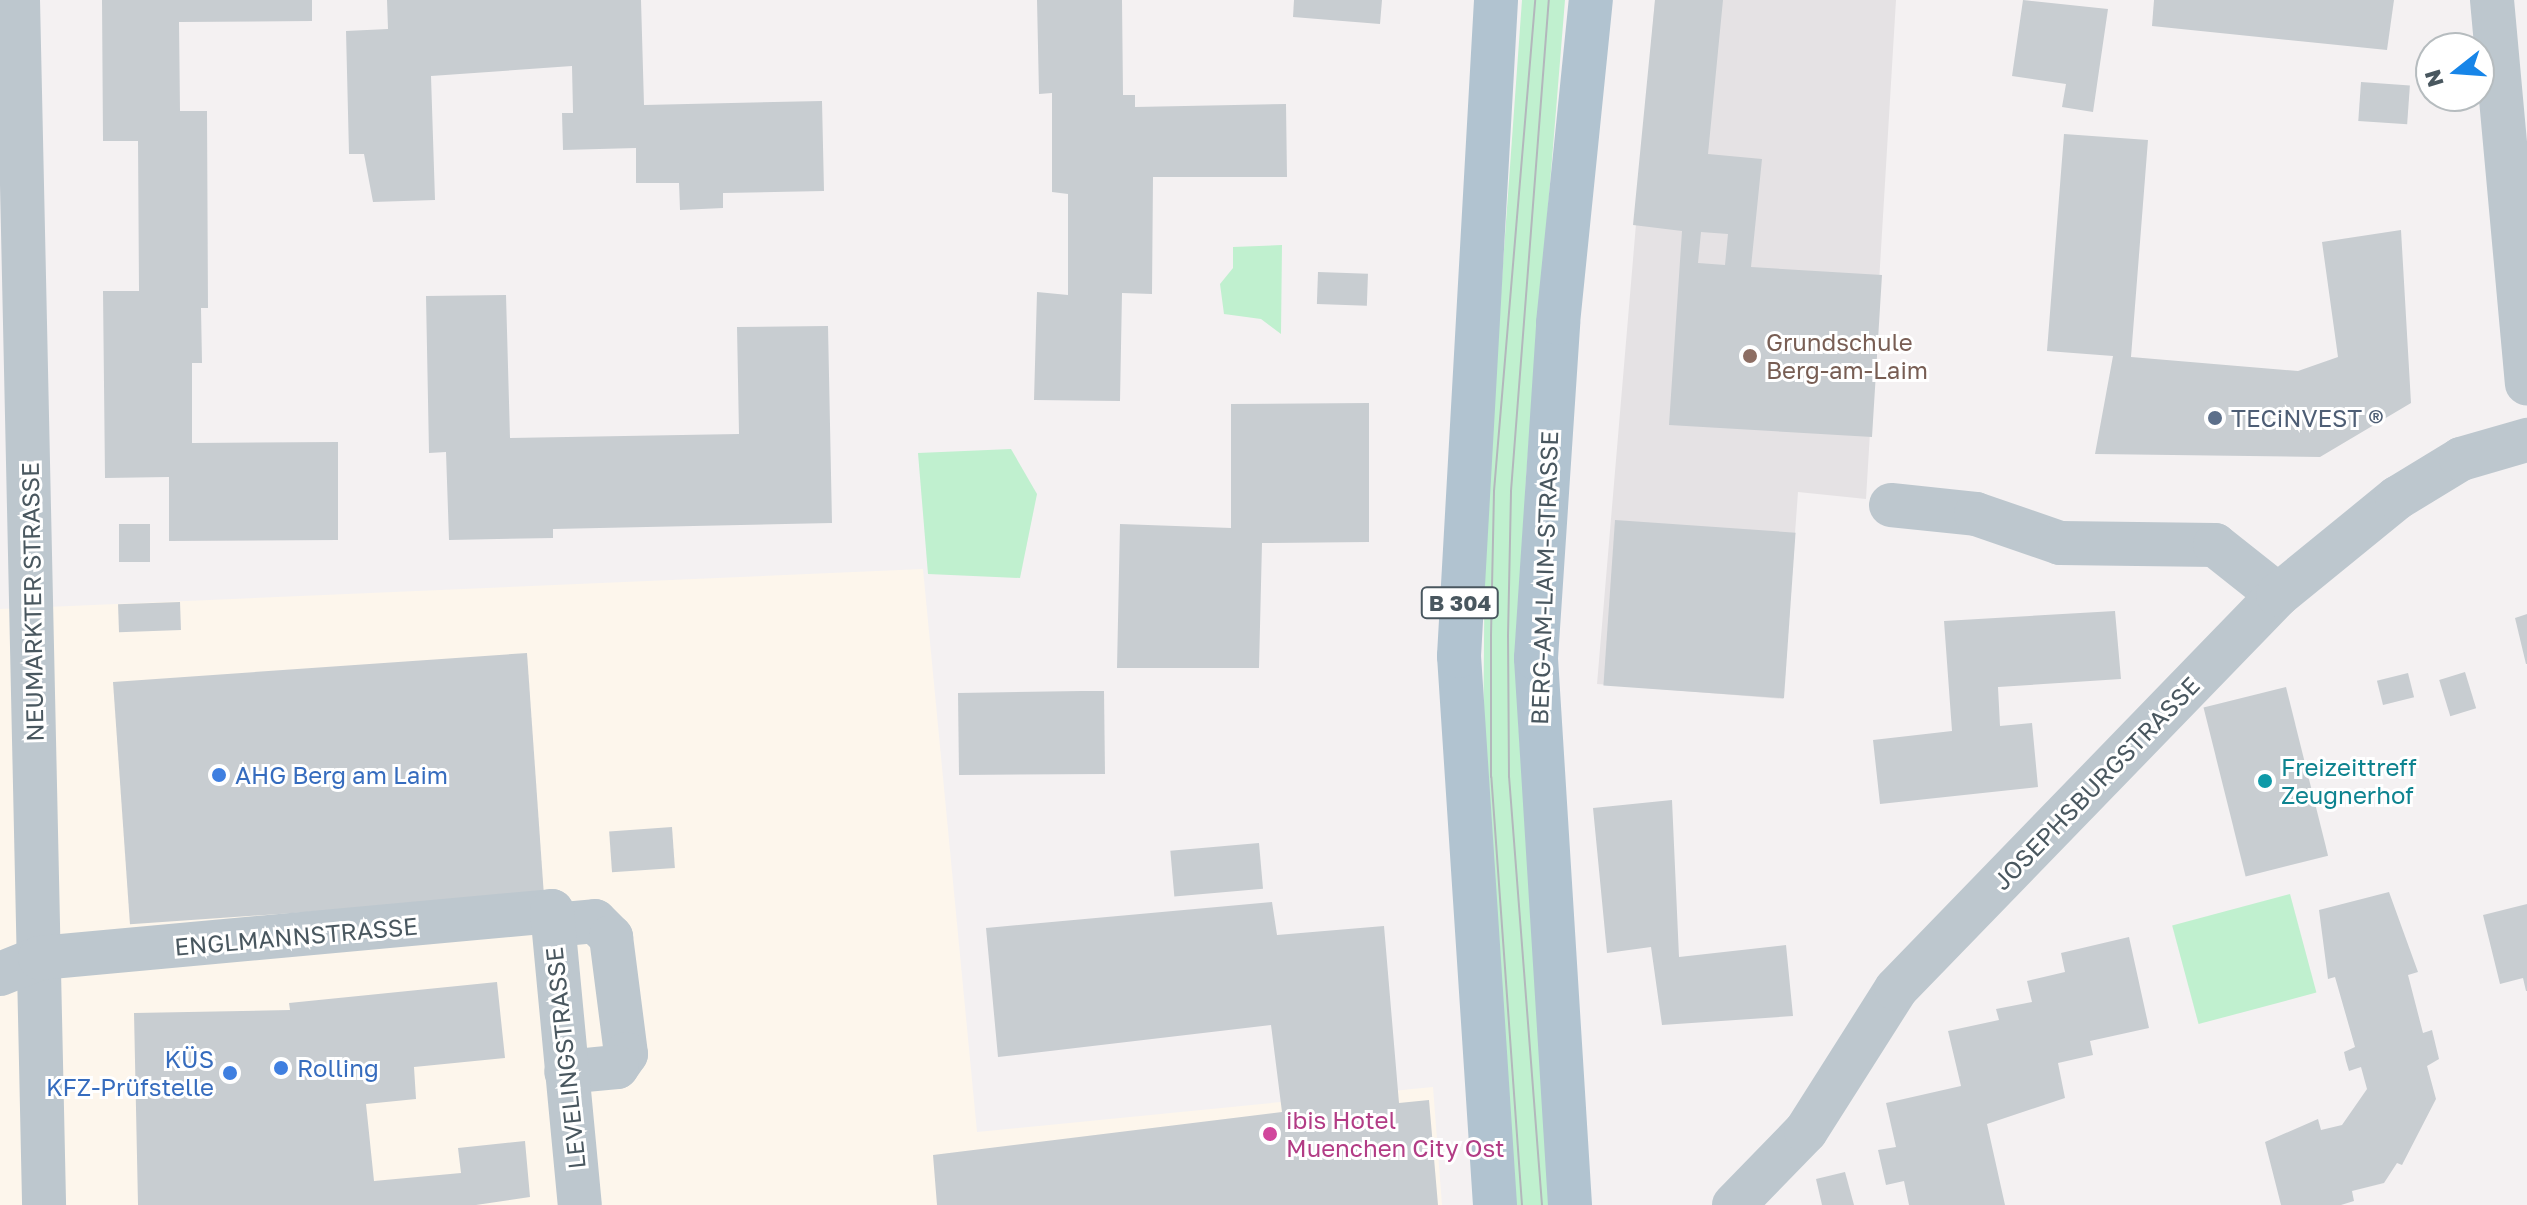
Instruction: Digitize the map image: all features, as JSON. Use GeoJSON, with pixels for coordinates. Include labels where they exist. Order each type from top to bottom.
{"type":"FeatureCollection","features":[{"type":"Feature","properties":{"kind":"main road","name":"B 304"},"geometry":{"type":"LineString","coordinates":[[1495,1205],[1459,656],[1496,0]]}},
{"type":"Feature","properties":{"kind":"main road","name":"BERG-AM-LAIM-STRASSE"},"geometry":{"type":"LineString","coordinates":[[1570,1205],[1536,658],[1558,323],[1591,0]]}},
{"type":"Feature","properties":{"kind":"street","name":"NEUMARKTER STRASSE"},"geometry":{"type":"LineString","coordinates":[[18,0],[20,966],[44,1205]]}},
{"type":"Feature","properties":{"kind":"street"},"geometry":{"type":"LineString","coordinates":[[2492,0],[2527,383]]}},
{"type":"Feature","properties":{"kind":"street","name":"JOSEPHSBURGSTRASSE"},"geometry":{"type":"LineString","coordinates":[[1734,1205],[1806,1131],[1896,989],[2278,595],[2397,498],[2461,459],[2527,440]]}},
{"type":"Feature","properties":{"kind":"street"},"geometry":{"type":"LineString","coordinates":[[1891,505],[1976,514],[2060,543],[2215,545],[2278,595]]}},
{"type":"Feature","properties":{"kind":"street","name":"ENGLMANNSTRASSE"},"geometry":{"type":"LineString","coordinates":[[20,966],[552,918],[595,921],[611,937],[626,1054],[617,1067],[566,1072]]}},
{"type":"Feature","properties":{"kind":"street","name":"LEVELINGSTRASSE"},"geometry":{"type":"LineString","coordinates":[[552,918],[580,1205]]}},
{"type":"Feature","properties":{"kind":"shaded area","name":"Grundschule Berg-am-Laim"},"geometry":{"type":"Polygon","coordinates":[[[1655,0],[1896,0],[1866,499],[1798,492],[1783,699],[1597,684],[1655,0]]]}},
{"type":"Feature","properties":{"kind":"shaded area"},"geometry":{"type":"Polygon","coordinates":[[[923,569],[977,1132],[1433,1087],[1442,1205],[0,1205],[0,609],[923,569]]]}},
{"type":"Feature","properties":{"kind":"green space"},"geometry":{"type":"Polygon","coordinates":[[[1522,0],[1565,0],[1526,478],[1518,718],[1553,1205],[1516,1205],[1483,771],[1485,513],[1522,0]]]}},
{"type":"Feature","properties":{"kind":"green space"},"geometry":{"type":"Polygon","coordinates":[[[1282,245],[1281,334],[1261,319],[1224,314],[1220,284],[1233,268],[1233,247],[1282,245]]]}},
{"type":"Feature","properties":{"kind":"green space"},"geometry":{"type":"Polygon","coordinates":[[[1011,449],[1037,494],[1020,578],[928,574],[918,453],[1011,449]]]}},
{"type":"Feature","properties":{"kind":"green space"},"geometry":{"type":"Polygon","coordinates":[[[2290,894],[2316,993],[2199,1024],[2172,926],[2290,894]]]}},
{"type":"Feature","properties":{"kind":"building"},"geometry":{"type":"Polygon","coordinates":[[[102,0],[312,0],[312,21],[179,22],[180,111],[207,111],[208,308],[201,308],[202,363],[192,363],[192,443],[338,442],[338,540],[169,541],[169,477],[105,478],[103,291],[139,291],[138,141],[103,141],[102,0]]]}},
{"type":"Feature","properties":{"kind":"building"},"geometry":{"type":"Polygon","coordinates":[[[387,0],[641,0],[644,105],[822,101],[824,191],[723,193],[723,208],[680,210],[679,183],[636,183],[636,148],[563,150],[562,113],[573,113],[572,66],[431,76],[435,200],[373,202],[364,154],[349,154],[346,31],[388,29],[387,0]]]}},
{"type":"Feature","properties":{"kind":"building"},"geometry":{"type":"Polygon","coordinates":[[[1037,0],[1122,0],[1123,95],[1135,95],[1135,107],[1286,104],[1287,177],[1153,177],[1152,294],[1122,293],[1120,401],[1034,400],[1037,292],[1068,295],[1068,194],[1052,192],[1052,93],[1039,94],[1037,0]]]}},
{"type":"Feature","properties":{"kind":"building"},"geometry":{"type":"Polygon","coordinates":[[[1294,0],[1382,0],[1380,24],[1293,17],[1294,0]]]}},
{"type":"Feature","properties":{"kind":"building"},"geometry":{"type":"Polygon","coordinates":[[[1655,0],[1723,0],[1708,154],[1762,159],[1751,267],[1882,275],[1872,437],[1669,425],[1682,231],[1633,225],[1655,0]],[[1701,232],[1698,263],[1725,265],[1728,234],[1701,232]]]}},
{"type":"Feature","properties":{"kind":"building"},"geometry":{"type":"Polygon","coordinates":[[[2023,0],[2108,9],[2093,112],[2062,107],[2066,84],[2012,76],[2023,0]]]}},
{"type":"Feature","properties":{"kind":"building"},"geometry":{"type":"Polygon","coordinates":[[[2154,0],[2394,0],[2387,50],[2152,26],[2154,0]]]}},
{"type":"Feature","properties":{"kind":"building"},"geometry":{"type":"Polygon","coordinates":[[[2361,82],[2410,85],[2407,124],[2358,121],[2361,82]]]}},
{"type":"Feature","properties":{"kind":"building"},"geometry":{"type":"Polygon","coordinates":[[[2064,134],[2148,140],[2131,357],[2298,371],[2338,357],[2322,242],[2401,230],[2411,403],[2320,457],[2095,454],[2113,356],[2047,351],[2064,134]]]}},
{"type":"Feature","properties":{"kind":"building"},"geometry":{"type":"Polygon","coordinates":[[[1318,272],[1368,274],[1367,306],[1317,304],[1318,272]]]}},
{"type":"Feature","properties":{"kind":"building"},"geometry":{"type":"Polygon","coordinates":[[[506,295],[510,438],[739,434],[737,327],[828,326],[832,523],[553,529],[553,538],[449,540],[446,452],[429,453],[426,296],[506,295]]]}},
{"type":"Feature","properties":{"kind":"building"},"geometry":{"type":"Polygon","coordinates":[[[1369,403],[1369,542],[1262,543],[1259,668],[1117,668],[1120,524],[1231,528],[1231,404],[1369,403]]]}},
{"type":"Feature","properties":{"kind":"building"},"geometry":{"type":"Polygon","coordinates":[[[1615,520],[1796,533],[1784,698],[1603,686],[1615,520]]]}},
{"type":"Feature","properties":{"kind":"building"},"geometry":{"type":"Polygon","coordinates":[[[119,524],[150,524],[150,562],[119,562],[119,524]]]}},
{"type":"Feature","properties":{"kind":"building"},"geometry":{"type":"Polygon","coordinates":[[[180,602],[181,630],[119,632],[118,604],[180,602]]]}},
{"type":"Feature","properties":{"kind":"building"},"geometry":{"type":"Polygon","coordinates":[[[2115,611],[2121,679],[1998,687],[2000,726],[2032,723],[2038,787],[1880,804],[1873,740],[1952,731],[1944,621],[2115,611]]]}},
{"type":"Feature","properties":{"kind":"building"},"geometry":{"type":"Polygon","coordinates":[[[2527,614],[2527,664],[2526,664],[2515,618],[2527,614]]]}},
{"type":"Feature","properties":{"kind":"building"},"geometry":{"type":"Polygon","coordinates":[[[527,653],[544,895],[130,924],[113,682],[527,653]]]}},
{"type":"Feature","properties":{"kind":"building"},"geometry":{"type":"Polygon","coordinates":[[[2465,672],[2476,708],[2450,716],[2439,680],[2465,672]]]}},
{"type":"Feature","properties":{"kind":"building"},"geometry":{"type":"Polygon","coordinates":[[[2408,673],[2414,697],[2383,705],[2377,681],[2408,673]]]}},
{"type":"Feature","properties":{"kind":"building","name":"Freizeittreff Zeugnerhof"},"geometry":{"type":"Polygon","coordinates":[[[2286,687],[2328,856],[2246,876],[2204,708],[2286,687]]]}},
{"type":"Feature","properties":{"kind":"building"},"geometry":{"type":"Polygon","coordinates":[[[1104,691],[1105,774],[959,775],[958,693],[1104,691]]]}},
{"type":"Feature","properties":{"kind":"building"},"geometry":{"type":"Polygon","coordinates":[[[1672,800],[1679,957],[1786,945],[1793,1016],[1662,1025],[1651,947],[1607,953],[1593,808],[1672,800]]]}},
{"type":"Feature","properties":{"kind":"building"},"geometry":{"type":"Polygon","coordinates":[[[672,827],[675,868],[612,872],[609,831],[672,827]]]}},
{"type":"Feature","properties":{"kind":"building"},"geometry":{"type":"Polygon","coordinates":[[[1259,843],[1263,889],[1174,897],[1170,851],[1259,843]]]}},
{"type":"Feature","properties":{"kind":"building"},"geometry":{"type":"Polygon","coordinates":[[[2389,892],[2418,972],[2408,975],[2423,1033],[2432,1030],[2439,1059],[2427,1066],[2436,1099],[2402,1165],[2397,1163],[2384,1183],[2352,1191],[2354,1201],[2341,1205],[2281,1205],[2265,1142],[2318,1119],[2321,1130],[2342,1125],[2367,1089],[2361,1067],[2349,1071],[2346,1061],[2344,1052],[2355,1047],[2335,977],[2328,979],[2319,910],[2389,892]]]}},
{"type":"Feature","properties":{"kind":"building"},"geometry":{"type":"Polygon","coordinates":[[[1272,902],[1277,935],[1384,926],[1399,1103],[1429,1100],[1438,1205],[937,1205],[933,1155],[1282,1112],[1271,1025],[998,1057],[986,928],[1272,902]]]}},
{"type":"Feature","properties":{"kind":"building"},"geometry":{"type":"Polygon","coordinates":[[[2527,904],[2526,991],[2523,978],[2500,984],[2483,915],[2527,904]]]}},
{"type":"Feature","properties":{"kind":"building"},"geometry":{"type":"Polygon","coordinates":[[[2129,937],[2149,1028],[2090,1041],[2093,1055],[2058,1063],[2065,1098],[1987,1124],[2005,1205],[1909,1205],[1904,1181],[1886,1185],[1878,1150],[1896,1147],[1886,1103],[1961,1086],[1948,1031],[1999,1020],[1996,1009],[2032,1002],[2027,981],[2065,972],[2061,953],[2129,937]]]}},
{"type":"Feature","properties":{"kind":"building"},"geometry":{"type":"Polygon","coordinates":[[[497,982],[505,1058],[414,1067],[416,1099],[366,1104],[374,1181],[461,1173],[458,1148],[525,1141],[530,1197],[476,1205],[138,1205],[134,1013],[290,1010],[289,1003],[497,982]]]}},
{"type":"Feature","properties":{"kind":"building"},"geometry":{"type":"Polygon","coordinates":[[[1845,1172],[1854,1205],[1822,1205],[1816,1179],[1845,1172]]]}},
{"type":"Feature","properties":{"kind":"tram line"},"geometry":{"type":"LineString","coordinates":[[1522,1205],[1491,777],[1491,635],[1494,491],[1535,0]]}},
{"type":"Feature","properties":{"kind":"tram line"},"geometry":{"type":"LineString","coordinates":[[1542,1205],[1509,777],[1508,636],[1511,491],[1549,0]]}},
{"type":"Feature","properties":{"kind":"place","name":"Grundschule Berg-am-Laim"},"geometry":{"type":"Point","coordinates":[1750,356]}},
{"type":"Feature","properties":{"kind":"place","name":"TECiNVEST ®"},"geometry":{"type":"Point","coordinates":[2215,418]}},
{"type":"Feature","properties":{"kind":"place","name":"AHG Berg am Laim"},"geometry":{"type":"Point","coordinates":[219,775]}},
{"type":"Feature","properties":{"kind":"place","name":"Freizeittreff Zeugnerhof"},"geometry":{"type":"Point","coordinates":[2265,781]}},
{"type":"Feature","properties":{"kind":"place","name":"Rolling"},"geometry":{"type":"Point","coordinates":[281,1068]}},
{"type":"Feature","properties":{"kind":"place","name":"KÜS KFZ-Prüfstelle"},"geometry":{"type":"Point","coordinates":[230,1073]}},
{"type":"Feature","properties":{"kind":"place","name":"ibis Hotel Muenchen City Ost"},"geometry":{"type":"Point","coordinates":[1270,1134]}}]}
